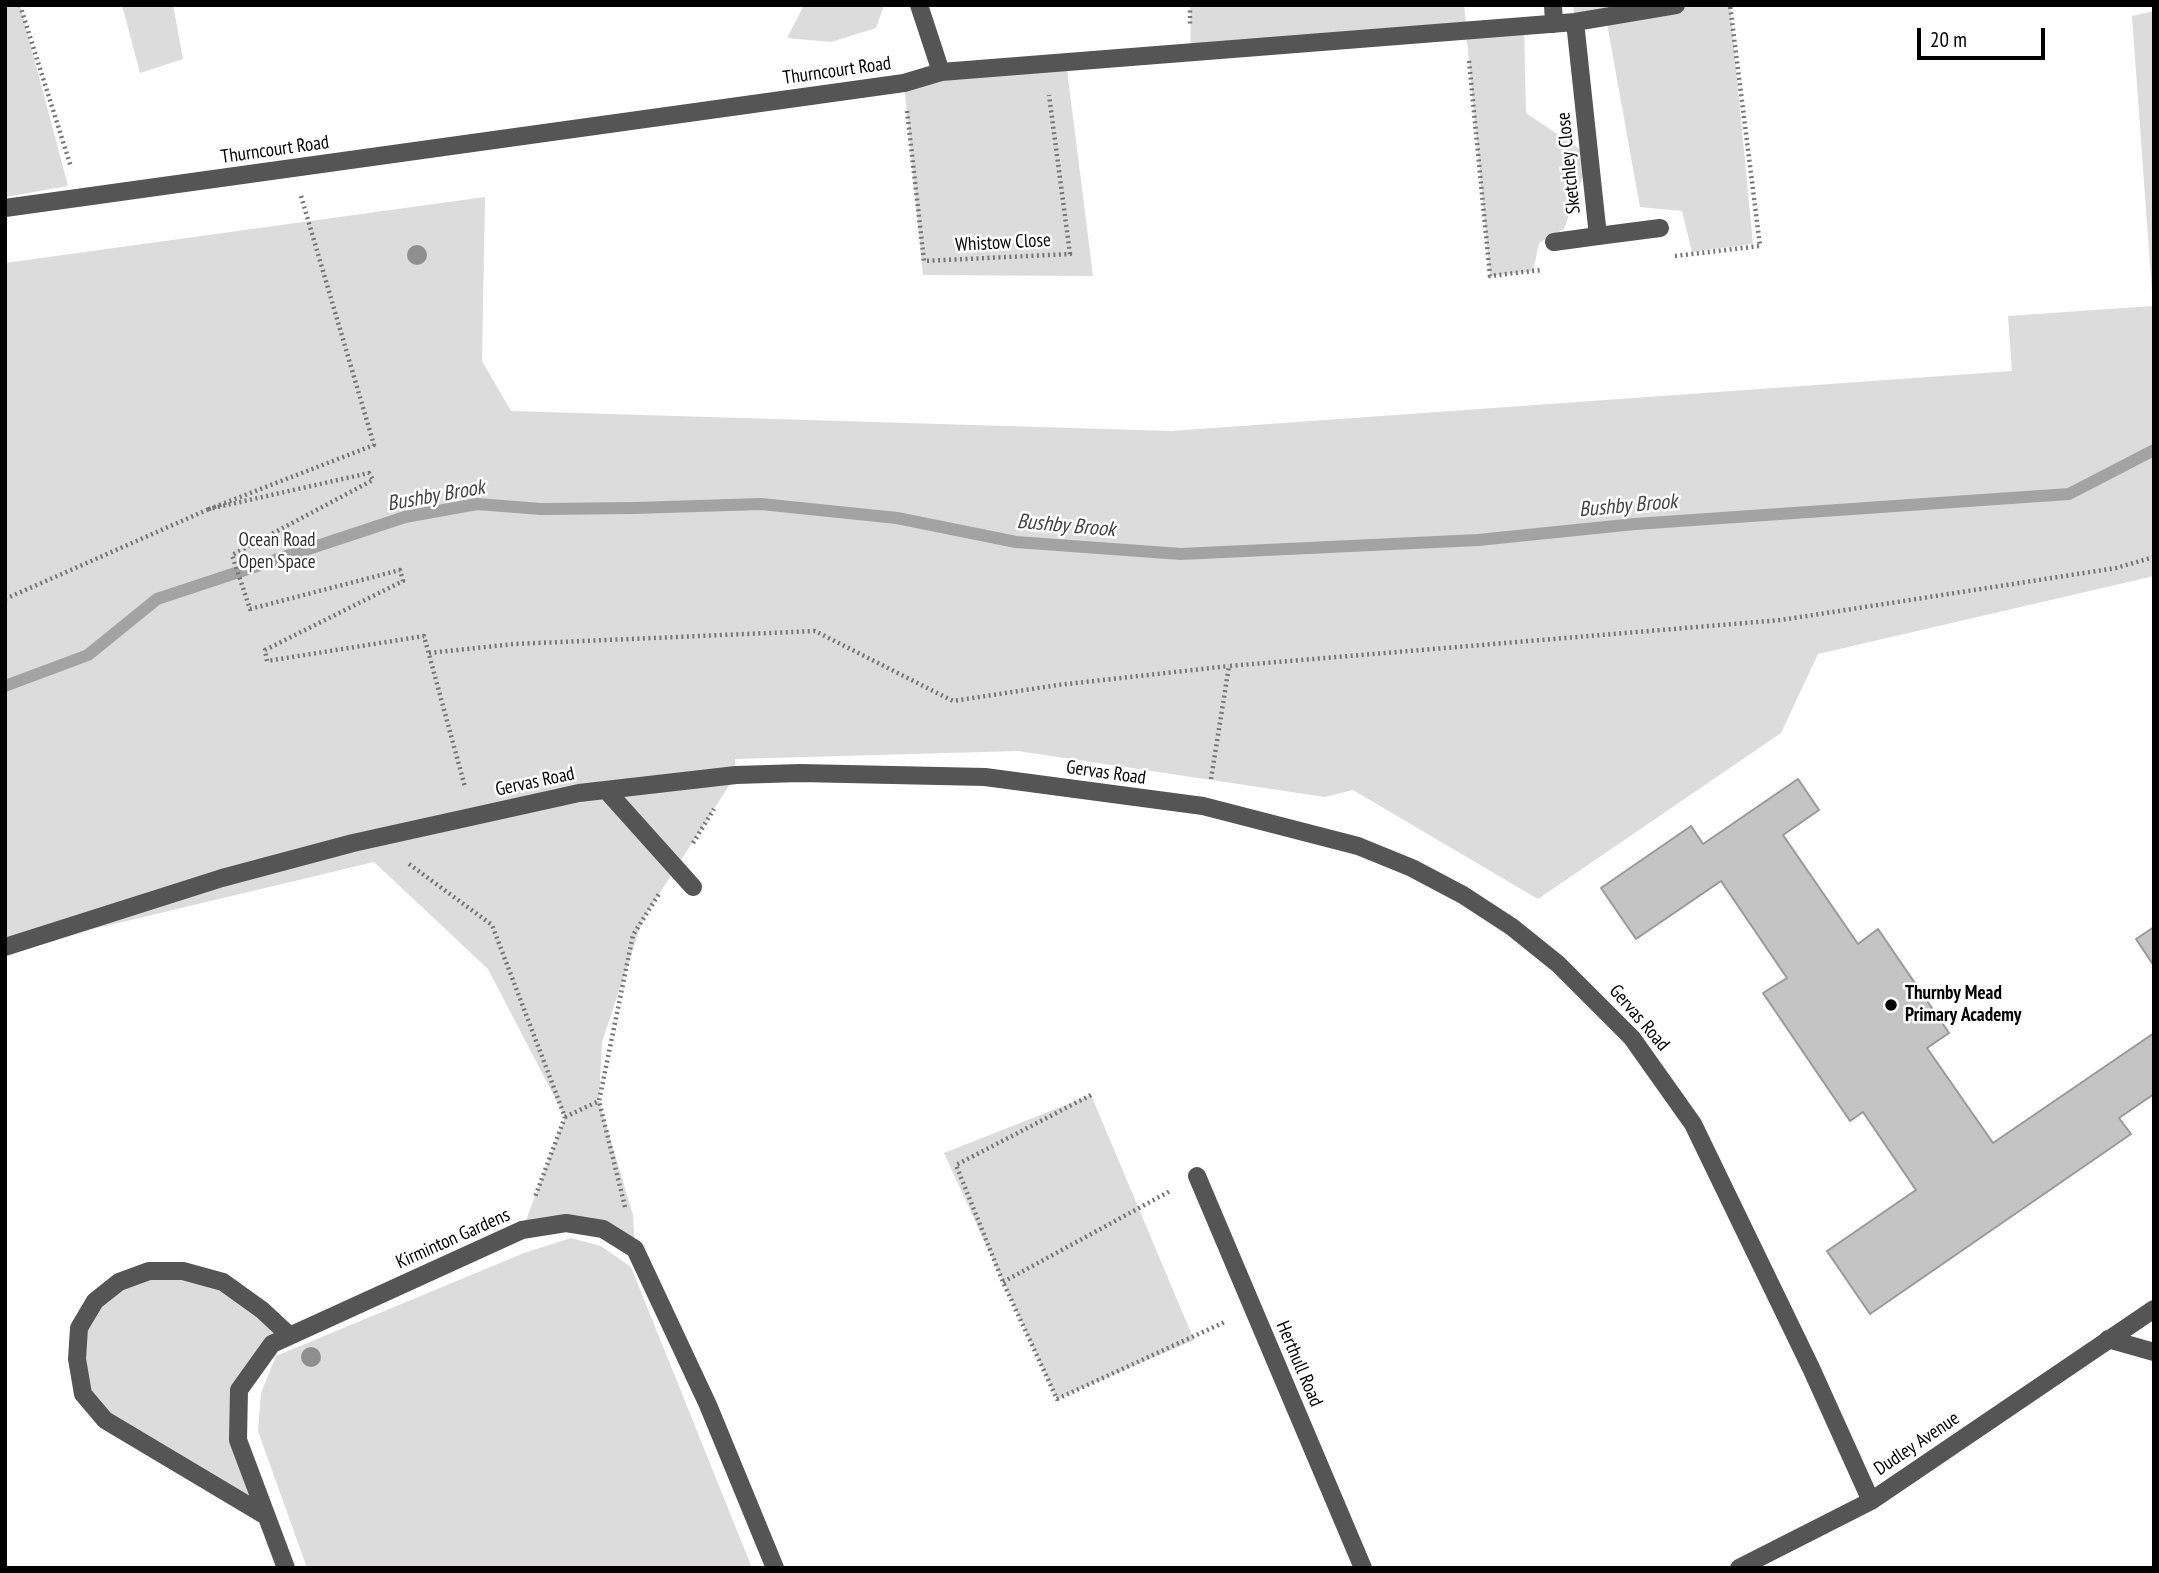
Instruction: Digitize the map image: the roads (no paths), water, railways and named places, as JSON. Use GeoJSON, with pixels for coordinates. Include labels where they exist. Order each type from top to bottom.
{"type":"FeatureCollection","features":[{"type":"Feature","properties":{"kind":"street"},"geometry":{"type":"LineString","coordinates":[[919,5],[941,72]]}},
{"type":"Feature","properties":{"kind":"street"},"geometry":{"type":"LineString","coordinates":[[1553,5],[1554,24]]}},
{"type":"Feature","properties":{"kind":"street","name":"Thurncourt Road"},"geometry":{"type":"LineString","coordinates":[[5,208],[904,83],[941,72],[1554,24],[1676,5]]}},
{"type":"Feature","properties":{"kind":"street","name":"Sketchley Close"},"geometry":{"type":"LineString","coordinates":[[1575,22],[1598,236],[1660,228]]}},
{"type":"Feature","properties":{"kind":"street"},"geometry":{"type":"LineString","coordinates":[[1553,242],[1598,236]]}},
{"type":"Feature","properties":{"kind":"street","name":"Gervas Road"},"geometry":{"type":"LineString","coordinates":[[5,947],[222,878],[375,838],[579,793],[736,775],[800,773],[985,777],[1203,806],[1358,846],[1463,895],[1512,927],[1597,999],[1632,1038],[1693,1124],[1811,1368],[1871,1501]]}},
{"type":"Feature","properties":{"kind":"street"},"geometry":{"type":"LineString","coordinates":[[606,790],[693,887]]}},
{"type":"Feature","properties":{"kind":"street","name":"Herthull Road"},"geometry":{"type":"LineString","coordinates":[[1197,1177],[1363,1568]]}},
{"type":"Feature","properties":{"kind":"street","name":"Kirminton Gardens"},"geometry":{"type":"LineString","coordinates":[[286,1568],[238,1440],[239,1390],[272,1344],[522,1230],[566,1223],[603,1228],[635,1249],[708,1405],[775,1568]]}},
{"type":"Feature","properties":{"kind":"street"},"geometry":{"type":"LineString","coordinates":[[266,1516],[105,1420],[83,1394],[77,1359],[79,1328],[95,1301],[119,1282],[149,1271],[183,1271],[223,1282],[290,1336]]}},
{"type":"Feature","properties":{"kind":"street","name":"Dudley Avenue"},"geometry":{"type":"LineString","coordinates":[[1740,1568],[1871,1501],[2154,1309]]}},
{"type":"Feature","properties":{"kind":"street"},"geometry":{"type":"LineString","coordinates":[[2108,1339],[2154,1352]]}},
{"type":"Feature","properties":{"kind":"waterway","name":"Bushby Brook"},"geometry":{"type":"LineString","coordinates":[[5,686],[88,655],[157,599],[405,517],[477,504],[541,509],[761,504],[897,518],[1016,542],[1181,554],[1478,540],[1635,524],[2069,494],[2154,450]]}},
{"type":"Feature","properties":{"kind":"place","name":"Thurnby Mead Primary Academy"},"geometry":{"type":"Point","coordinates":[1891,1005]}},
{"type":"Feature","properties":{"kind":"park label","name":"Ocean Road Open Space"},"geometry":{"type":"Point","coordinates":[277,552]}}]}
